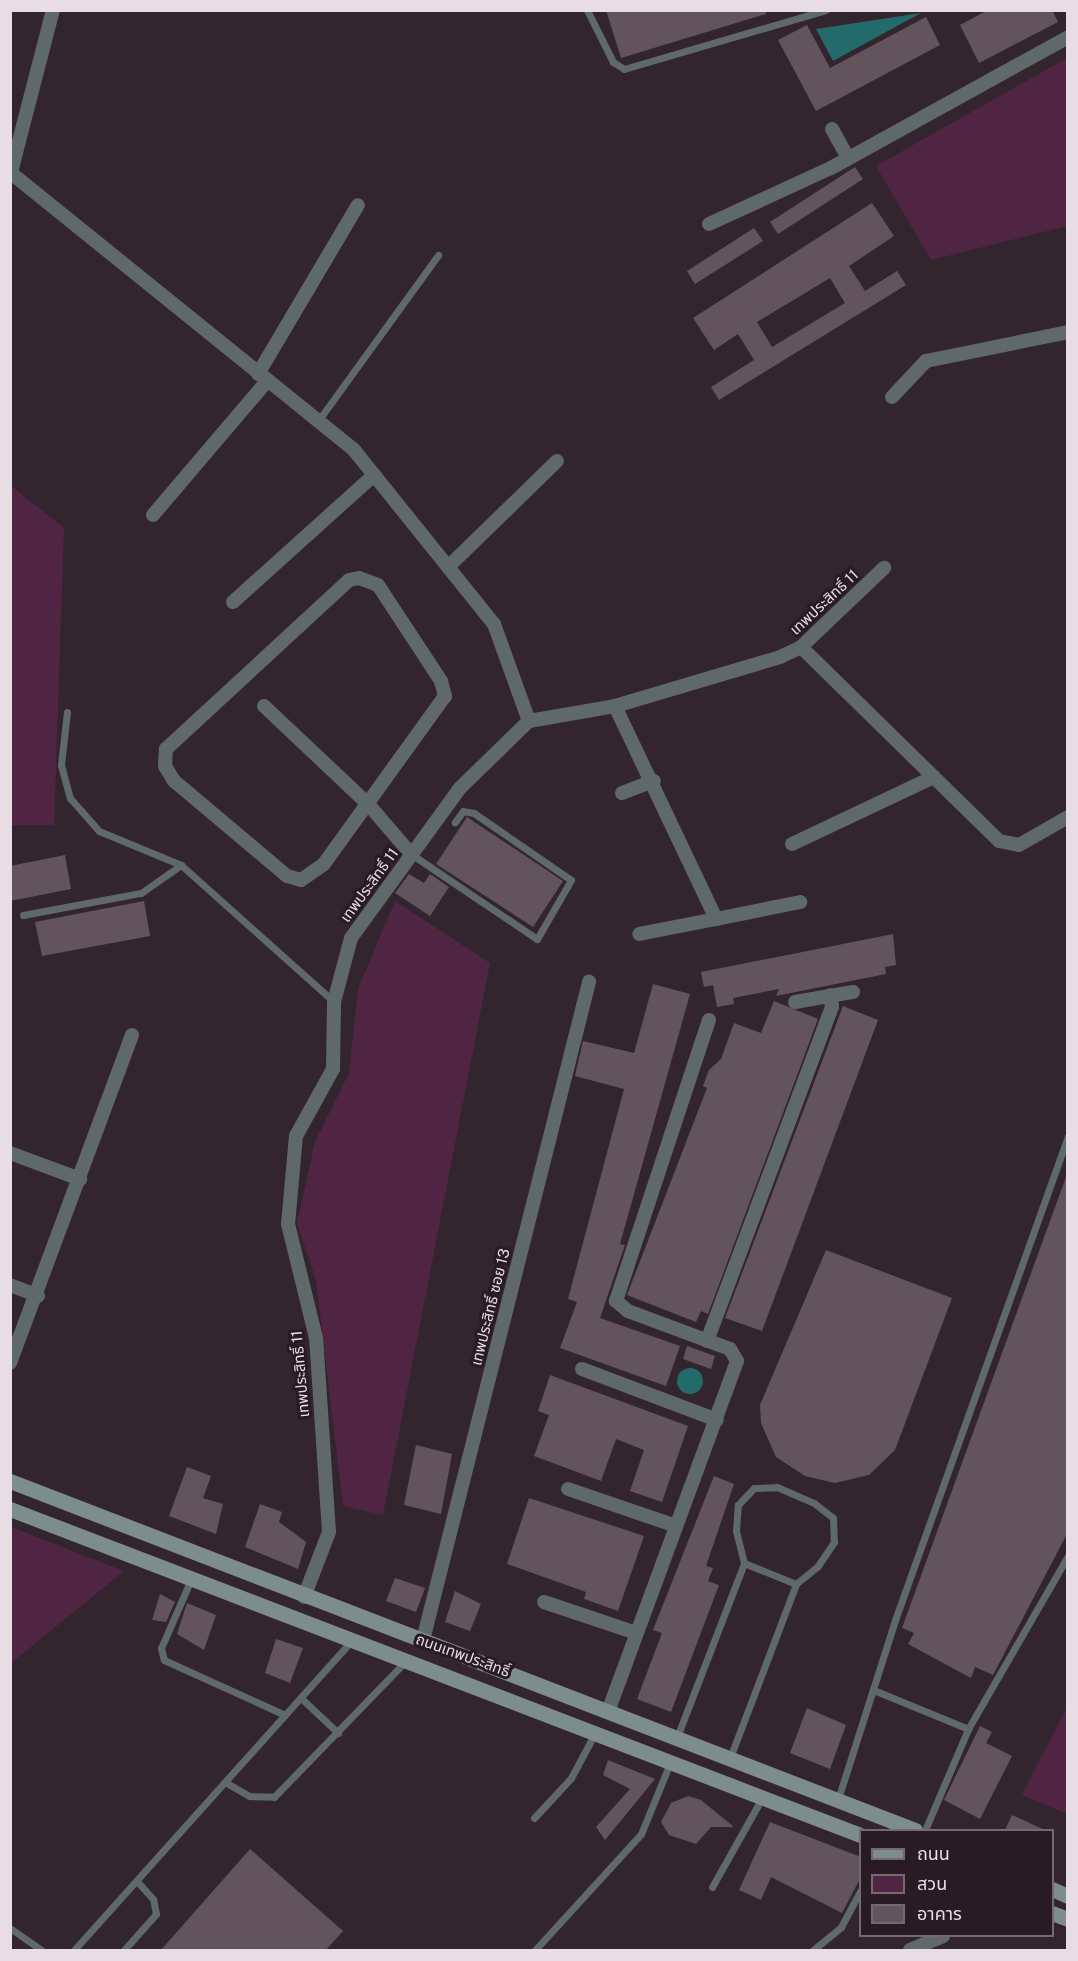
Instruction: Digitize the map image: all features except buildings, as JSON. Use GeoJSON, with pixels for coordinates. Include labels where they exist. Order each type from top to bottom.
{"type":"FeatureCollection","features":[{"type":"Feature","properties":{"kind":"main road","name":"ถนนเทพประสิทธิ์"},"geometry":{"type":"LineString","coordinates":[[10,1481],[304,1597],[609,1709],[913,1829]]}},
{"type":"Feature","properties":{"kind":"main road","name":"ถนนเทพประสิทธิ์"},"geometry":{"type":"LineString","coordinates":[[10,1509],[671,1759],[859,1834]]}},
{"type":"Feature","properties":{"kind":"main road"},"geometry":{"type":"LineString","coordinates":[[1054,1889],[1068,1896]]}},
{"type":"Feature","properties":{"kind":"main road"},"geometry":{"type":"LineString","coordinates":[[1054,1913],[1068,1919]]}},
{"type":"Feature","properties":{"kind":"street"},"geometry":{"type":"LineString","coordinates":[[53,10],[11,175],[318,421],[374,475],[494,624],[529,721]]}},
{"type":"Feature","properties":{"kind":"street"},"geometry":{"type":"LineString","coordinates":[[709,224],[848,158],[1068,37]]}},
{"type":"Feature","properties":{"kind":"street"},"geometry":{"type":"LineString","coordinates":[[832,129],[848,158]]}},
{"type":"Feature","properties":{"kind":"street"},"geometry":{"type":"LineString","coordinates":[[153,515],[262,378],[358,205]]}},
{"type":"Feature","properties":{"kind":"street"},"geometry":{"type":"LineString","coordinates":[[892,397],[926,362],[1068,332]]}},
{"type":"Feature","properties":{"kind":"street"},"geometry":{"type":"LineString","coordinates":[[448,567],[557,461]]}},
{"type":"Feature","properties":{"kind":"street"},"geometry":{"type":"LineString","coordinates":[[233,602],[374,475]]}},
{"type":"Feature","properties":{"kind":"street","name":"เทพประสิทธิ์ 11"},"geometry":{"type":"LineString","coordinates":[[304,1597],[328,1532],[316,1338],[288,1224],[296,1136],[333,1069],[334,1002],[351,938],[460,788],[529,721],[615,706],[801,647],[884,568]]}},
{"type":"Feature","properties":{"kind":"street"},"geometry":{"type":"LineString","coordinates":[[359,578],[378,585],[441,681],[445,696],[368,804],[324,864],[301,880],[287,876],[174,781],[165,766],[166,749],[176,735],[349,580],[359,578]]}},
{"type":"Feature","properties":{"kind":"street"},"geometry":{"type":"LineString","coordinates":[[801,647],[1009,848],[1068,817]]}},
{"type":"Feature","properties":{"kind":"street"},"geometry":{"type":"LineString","coordinates":[[264,706],[368,804],[411,854]]}},
{"type":"Feature","properties":{"kind":"street"},"geometry":{"type":"LineString","coordinates":[[615,706],[654,782],[716,920]]}},
{"type":"Feature","properties":{"kind":"street"},"geometry":{"type":"LineString","coordinates":[[792,844],[934,777]]}},
{"type":"Feature","properties":{"kind":"street"},"geometry":{"type":"LineString","coordinates":[[622,792],[654,782]]}},
{"type":"Feature","properties":{"kind":"street"},"geometry":{"type":"LineString","coordinates":[[639,934],[800,902]]}},
{"type":"Feature","properties":{"kind":"street","name":"เทพประสิทธิ์ ซอย 13"},"geometry":{"type":"LineString","coordinates":[[423,1640],[589,982]]}},
{"type":"Feature","properties":{"kind":"street"},"geometry":{"type":"LineString","coordinates":[[795,1002],[853,992]]}},
{"type":"Feature","properties":{"kind":"street"},"geometry":{"type":"LineString","coordinates":[[708,1341],[832,1007],[830,995]]}},
{"type":"Feature","properties":{"kind":"street"},"geometry":{"type":"LineString","coordinates":[[609,1709],[737,1361],[730,1349],[628,1311],[616,1301],[709,1020]]}},
{"type":"Feature","properties":{"kind":"street"},"geometry":{"type":"LineString","coordinates":[[10,1363],[38,1296],[132,1035]]}},
{"type":"Feature","properties":{"kind":"street"},"geometry":{"type":"LineString","coordinates":[[10,1153],[80,1179]]}},
{"type":"Feature","properties":{"kind":"street"},"geometry":{"type":"LineString","coordinates":[[10,1285],[38,1296]]}},
{"type":"Feature","properties":{"kind":"street"},"geometry":{"type":"LineString","coordinates":[[582,1369],[717,1420]]}},
{"type":"Feature","properties":{"kind":"street"},"geometry":{"type":"LineString","coordinates":[[568,1489],[676,1526]]}},
{"type":"Feature","properties":{"kind":"street"},"geometry":{"type":"LineString","coordinates":[[544,1602],[636,1633]]}},
{"type":"Feature","properties":{"kind":"street"},"geometry":{"type":"LineString","coordinates":[[910,1950],[939,1937]]}},
{"type":"Feature","properties":{"kind":"lane"},"geometry":{"type":"LineString","coordinates":[[587,10],[613,62],[624,69],[826,10]]}},
{"type":"Feature","properties":{"kind":"lane"},"geometry":{"type":"LineString","coordinates":[[318,421],[438,255]]}},
{"type":"Feature","properties":{"kind":"lane"},"geometry":{"type":"LineString","coordinates":[[67,712],[61,765],[70,798],[99,831],[181,866],[334,1002]]}},
{"type":"Feature","properties":{"kind":"lane"},"geometry":{"type":"LineString","coordinates":[[411,854],[537,939],[571,880],[474,813],[463,811],[455,822]]}},
{"type":"Feature","properties":{"kind":"lane"},"geometry":{"type":"LineString","coordinates":[[23,915],[141,893],[181,866]]}},
{"type":"Feature","properties":{"kind":"lane"},"geometry":{"type":"LineString","coordinates":[[838,1799],[876,1691],[895,1620],[1068,1136]]}},
{"type":"Feature","properties":{"kind":"lane"},"geometry":{"type":"LineString","coordinates":[[677,1737],[744,1563],[736,1531],[738,1505],[754,1488],[777,1487],[814,1503],[833,1518],[834,1542],[818,1566],[795,1584],[730,1758]]}},
{"type":"Feature","properties":{"kind":"lane"},"geometry":{"type":"LineString","coordinates":[[925,1829],[968,1729],[1068,1556]]}},
{"type":"Feature","properties":{"kind":"lane"},"geometry":{"type":"LineString","coordinates":[[744,1563],[795,1584]]}},
{"type":"Feature","properties":{"kind":"lane"},"geometry":{"type":"LineString","coordinates":[[192,1577],[161,1648],[164,1660],[285,1715]]}},
{"type":"Feature","properties":{"kind":"lane"},"geometry":{"type":"LineString","coordinates":[[75,1950],[354,1639]]}},
{"type":"Feature","properties":{"kind":"lane"},"geometry":{"type":"LineString","coordinates":[[225,1782],[249,1797],[274,1797],[407,1659]]}},
{"type":"Feature","properties":{"kind":"lane"},"geometry":{"type":"LineString","coordinates":[[876,1691],[968,1729]]}},
{"type":"Feature","properties":{"kind":"lane"},"geometry":{"type":"LineString","coordinates":[[301,1698],[338,1733]]}},
{"type":"Feature","properties":{"kind":"lane"},"geometry":{"type":"LineString","coordinates":[[534,1818],[571,1778],[596,1731]]}},
{"type":"Feature","properties":{"kind":"lane"},"geometry":{"type":"LineString","coordinates":[[535,1950],[641,1834],[671,1759]]}},
{"type":"Feature","properties":{"kind":"lane"},"geometry":{"type":"LineString","coordinates":[[712,1887],[763,1796]]}},
{"type":"Feature","properties":{"kind":"lane"},"geometry":{"type":"LineString","coordinates":[[124,1950],[156,1914],[153,1899],[137,1881]]}},
{"type":"Feature","properties":{"kind":"lane"},"geometry":{"type":"LineString","coordinates":[[813,1950],[841,1928],[859,1896]]}},
{"type":"Feature","properties":{"kind":"lane"},"geometry":{"type":"LineString","coordinates":[[10,1928],[41,1950]]}},
{"type":"Feature","properties":{"kind":"green space"},"geometry":{"type":"Polygon","coordinates":[[[1067,58],[1067,226],[931,260],[876,166],[1067,58]]]}},
{"type":"Feature","properties":{"kind":"green space"},"geometry":{"type":"Polygon","coordinates":[[[10,485],[64,528],[54,825],[11,825],[10,485]]]}},
{"type":"Feature","properties":{"kind":"green space"},"geometry":{"type":"Polygon","coordinates":[[[395,901],[490,963],[383,1515],[343,1506],[316,1280],[297,1223],[315,1142],[349,1073],[358,989],[395,901]]]}},
{"type":"Feature","properties":{"kind":"green space"},"geometry":{"type":"Polygon","coordinates":[[[11,1527],[124,1571],[11,1663],[11,1527]]]}},
{"type":"Feature","properties":{"kind":"green space"},"geometry":{"type":"Polygon","coordinates":[[[1067,1707],[1067,1814],[1022,1795],[1067,1707]]]}},
{"type":"Feature","properties":{"kind":"water"},"geometry":{"type":"Polygon","coordinates":[[[921,13],[833,61],[816,29],[921,13]]]}},
{"type":"Feature","properties":{"kind":"water"},"geometry":{"type":"Polygon","coordinates":[[[690,1368],[699,1372],[703,1381],[699,1390],[690,1394],[681,1390],[677,1381],[681,1372],[690,1368]]]}}]}
